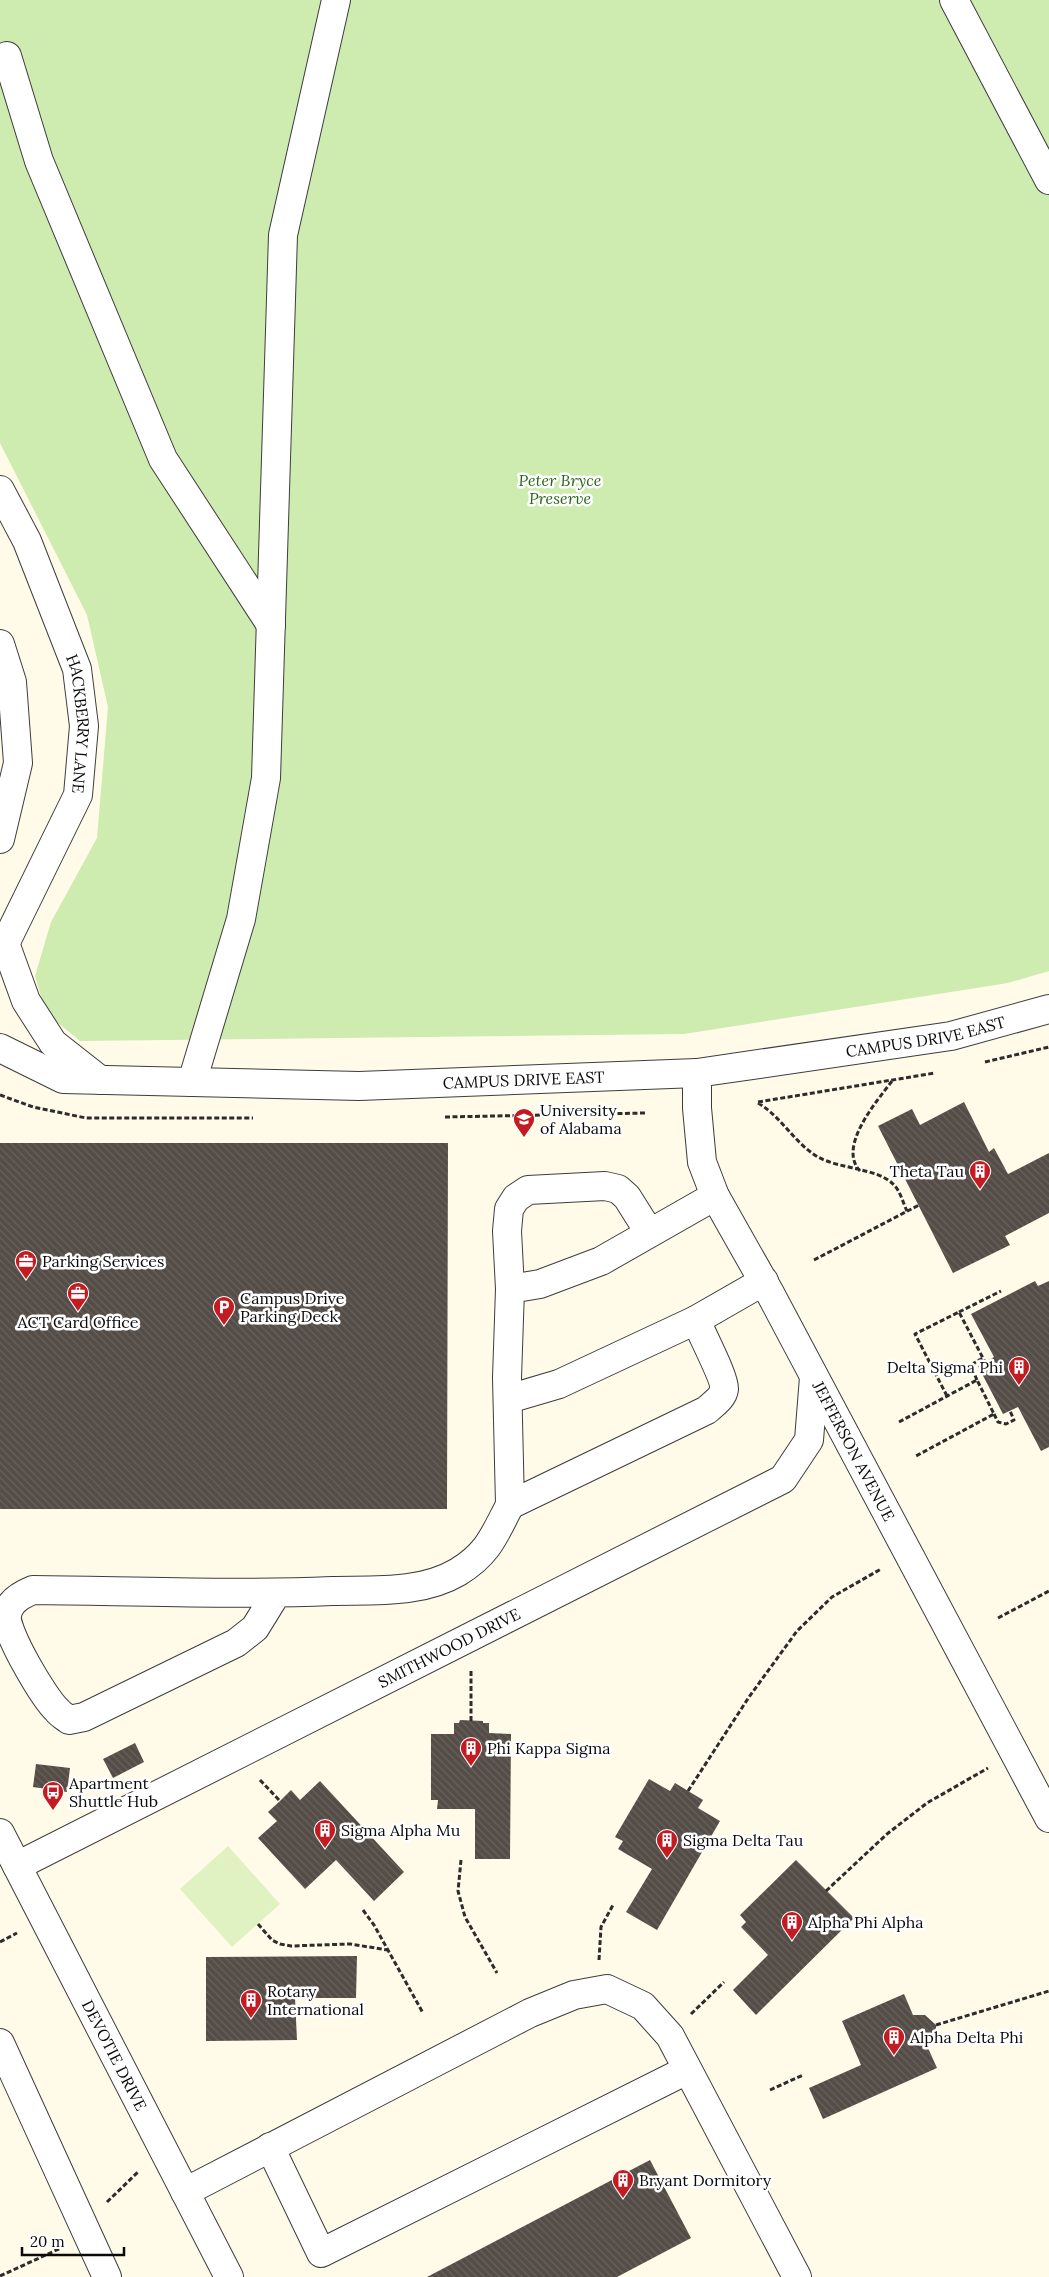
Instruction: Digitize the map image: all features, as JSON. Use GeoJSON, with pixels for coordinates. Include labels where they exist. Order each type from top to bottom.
{"type":"FeatureCollection","features":[{"type":"Feature","properties":{"kind":"street"},"geometry":{"type":"LineString","coordinates":[[192,1082],[241,919],[266,778],[282,235],[336,0]]}},
{"type":"Feature","properties":{"kind":"street"},"geometry":{"type":"LineString","coordinates":[[954,0],[1049,180]]}},
{"type":"Feature","properties":{"kind":"street"},"geometry":{"type":"LineString","coordinates":[[7,56],[39,161],[163,459],[271,625]]}},
{"type":"Feature","properties":{"kind":"street","name":"HACKBERRY LANE"},"geometry":{"type":"LineString","coordinates":[[0,490],[26,541],[77,669],[84,726],[78,794],[3,949]]}},
{"type":"Feature","properties":{"kind":"street"},"geometry":{"type":"LineString","coordinates":[[0,644],[12,682],[18,764],[0,839]]}},
{"type":"Feature","properties":{"kind":"street"},"geometry":{"type":"LineString","coordinates":[[3,949],[26,1001],[53,1043],[100,1080]]}},
{"type":"Feature","properties":{"kind":"street","name":"CAMPUS DRIVE EAST"},"geometry":{"type":"LineString","coordinates":[[0,1048],[63,1079],[358,1086],[697,1073],[951,1036],[1049,1009]]}},
{"type":"Feature","properties":{"kind":"street","name":"JEFFERSON AVENUE"},"geometry":{"type":"LineString","coordinates":[[697,1073],[697,1108],[702,1162],[715,1196],[764,1282],[1049,1818]]}},
{"type":"Feature","properties":{"kind":"street"},"geometry":{"type":"LineString","coordinates":[[276,1594],[256,1628],[236,1643],[98,1711],[84,1717],[69,1720],[56,1710],[48,1698],[10,1631],[7,1615],[12,1605],[21,1595],[33,1590],[276,1594],[410,1588],[435,1582],[457,1572],[480,1556],[490,1544],[510,1505],[508,1399],[510,1289],[507,1231],[509,1209],[516,1198],[528,1190],[605,1186],[618,1189],[627,1197],[649,1232]]}},
{"type":"Feature","properties":{"kind":"street"},"geometry":{"type":"LineString","coordinates":[[510,1289],[540,1284],[601,1261],[715,1196]]}},
{"type":"Feature","properties":{"kind":"street"},"geometry":{"type":"LineString","coordinates":[[508,1399],[558,1384],[696,1320],[764,1282]]}},
{"type":"Feature","properties":{"kind":"street"},"geometry":{"type":"LineString","coordinates":[[510,1505],[707,1410],[721,1397],[724,1388],[720,1372],[696,1320]]}},
{"type":"Feature","properties":{"kind":"street","name":"SMITHWOOD DRIVE"},"geometry":{"type":"LineString","coordinates":[[17,1866],[783,1479],[809,1440],[814,1377]]}},
{"type":"Feature","properties":{"kind":"street","name":"DEVOTIE DRIVE"},"geometry":{"type":"LineString","coordinates":[[0,1833],[229,2277]]}},
{"type":"Feature","properties":{"kind":"street"},"geometry":{"type":"LineString","coordinates":[[185,2192],[530,2013],[574,1995],[607,1989],[644,2006],[670,2036],[797,2277]]}},
{"type":"Feature","properties":{"kind":"street"},"geometry":{"type":"LineString","coordinates":[[0,2043],[107,2277]]}},
{"type":"Feature","properties":{"kind":"street"},"geometry":{"type":"LineString","coordinates":[[270,2147],[321,2253],[688,2070]]}},
{"type":"Feature","properties":{"kind":"path"},"geometry":{"type":"LineString","coordinates":[[860,1171],[853,1164],[853,1146],[863,1122],[893,1081]]}},
{"type":"Feature","properties":{"kind":"path"},"geometry":{"type":"LineString","coordinates":[[758,1102],[772,1111],[797,1140],[817,1157],[883,1177],[894,1185],[907,1212]]}},
{"type":"Feature","properties":{"kind":"path"},"geometry":{"type":"LineString","coordinates":[[814,1260],[919,1205]]}},
{"type":"Feature","properties":{"kind":"path"},"geometry":{"type":"LineString","coordinates":[[947,1396],[915,1334],[1001,1291]]}},
{"type":"Feature","properties":{"kind":"path"},"geometry":{"type":"LineString","coordinates":[[959,1312],[985,1362]]}},
{"type":"Feature","properties":{"kind":"path"},"geometry":{"type":"LineString","coordinates":[[982,1358],[974,1363],[973,1372],[998,1422],[1006,1424],[1014,1420],[1010,1411]]}},
{"type":"Feature","properties":{"kind":"path"},"geometry":{"type":"LineString","coordinates":[[899,1422],[977,1380]]}},
{"type":"Feature","properties":{"kind":"path"},"geometry":{"type":"LineString","coordinates":[[916,1456],[994,1414]]}},
{"type":"Feature","properties":{"kind":"path"},"geometry":{"type":"LineString","coordinates":[[688,1791],[749,1697],[797,1631],[832,1596],[908,1554]]}},
{"type":"Feature","properties":{"kind":"path"},"geometry":{"type":"LineString","coordinates":[[998,1618],[1049,1591]]}},
{"type":"Feature","properties":{"kind":"path"},"geometry":{"type":"LineString","coordinates":[[470,1638],[471,1721]]}},
{"type":"Feature","properties":{"kind":"path"},"geometry":{"type":"LineString","coordinates":[[826,1891],[887,1834],[927,1803],[1015,1754]]}},
{"type":"Feature","properties":{"kind":"path"},"geometry":{"type":"LineString","coordinates":[[461,1860],[458,1891],[465,1917],[497,1973]]}},
{"type":"Feature","properties":{"kind":"path"},"geometry":{"type":"LineString","coordinates":[[599,1968],[598,1948],[601,1927],[613,1905]]}},
{"type":"Feature","properties":{"kind":"path"},"geometry":{"type":"LineString","coordinates":[[363,1910],[374,1925],[423,2012]]}},
{"type":"Feature","properties":{"kind":"path"},"geometry":{"type":"LineString","coordinates":[[258,1924],[272,1940],[280,1944],[291,1946],[350,1944],[388,1950]]}},
{"type":"Feature","properties":{"kind":"path"},"geometry":{"type":"LineString","coordinates":[[0,1942],[18,1933]]}},
{"type":"Feature","properties":{"kind":"path"},"geometry":{"type":"LineString","coordinates":[[691,2014],[724,1982]]}},
{"type":"Feature","properties":{"kind":"path"},"geometry":{"type":"LineString","coordinates":[[936,2025],[1049,1991]]}},
{"type":"Feature","properties":{"kind":"path"},"geometry":{"type":"LineString","coordinates":[[770,2090],[803,2075]]}},
{"type":"Feature","properties":{"kind":"green space","name":"Peter Bryce Preserve"},"geometry":{"type":"Polygon","coordinates":[[[0,0],[1049,0],[1049,971],[1008,983],[684,1034],[80,1041],[46,1013],[35,976],[51,922],[97,838],[108,707],[87,615],[0,443],[0,0]]]}},
{"type":"Feature","properties":{"kind":"green space"},"geometry":{"type":"Polygon","coordinates":[[[228,1846],[280,1904],[232,1947],[180,1889],[228,1846]]]}},
{"type":"Feature","properties":{"kind":"building","name":"Theta Tau"},"geometry":{"type":"Polygon","coordinates":[[[964,1102],[989,1152],[994,1148],[1008,1174],[1049,1153],[1049,1213],[1005,1236],[1010,1245],[953,1273],[878,1126],[912,1109],[920,1125],[964,1102]]]}},
{"type":"Feature","properties":{"kind":"building","name":"Campus Drive Parking Deck"},"geometry":{"type":"Polygon","coordinates":[[[0,1143],[448,1143],[447,1509],[0,1509],[0,1143]]]}},
{"type":"Feature","properties":{"kind":"building","name":"Delta Sigma Phi"},"geometry":{"type":"Polygon","coordinates":[[[1035,1281],[1038,1286],[1049,1281],[1049,1447],[1041,1451],[1018,1407],[1003,1414],[978,1366],[994,1357],[971,1314],[1035,1281]]]}},
{"type":"Feature","properties":{"kind":"building","name":"Phi Kappa Sigma"},"geometry":{"type":"Polygon","coordinates":[[[460,1720],[483,1721],[483,1723],[489,1723],[489,1733],[511,1734],[510,1859],[475,1859],[475,1809],[437,1809],[438,1800],[431,1800],[431,1734],[454,1734],[454,1723],[459,1723],[460,1720]]]}},
{"type":"Feature","properties":{"kind":"building"},"geometry":{"type":"Polygon","coordinates":[[[135,1743],[144,1762],[113,1778],[103,1759],[135,1743]]]}},
{"type":"Feature","properties":{"kind":"building"},"geometry":{"type":"Polygon","coordinates":[[[36,1764],[70,1768],[67,1792],[33,1787],[36,1764]]]}},
{"type":"Feature","properties":{"kind":"building","name":"Sigma Delta Tau"},"geometry":{"type":"Polygon","coordinates":[[[649,1779],[670,1791],[675,1783],[703,1800],[698,1808],[720,1821],[657,1930],[626,1912],[652,1869],[618,1849],[623,1841],[615,1837],[649,1779]]]}},
{"type":"Feature","properties":{"kind":"building","name":"Sigma Alpha Mu"},"geometry":{"type":"Polygon","coordinates":[[[320,1781],[404,1872],[374,1901],[336,1860],[305,1889],[258,1838],[277,1821],[268,1812],[291,1790],[300,1800],[320,1781]]]}},
{"type":"Feature","properties":{"kind":"building","name":"Alpha Phi Alpha"},"geometry":{"type":"Polygon","coordinates":[[[796,1860],[854,1918],[756,2015],[733,1990],[768,1955],[741,1927],[746,1922],[740,1915],[796,1860]]]}},
{"type":"Feature","properties":{"kind":"building","name":"Rotary International"},"geometry":{"type":"Polygon","coordinates":[[[357,1956],[356,1998],[295,1998],[297,2040],[206,2041],[206,1957],[357,1956]]]}},
{"type":"Feature","properties":{"kind":"building","name":"Alpha Delta Phi"},"geometry":{"type":"Polygon","coordinates":[[[904,1994],[913,2015],[925,2015],[936,2025],[936,2039],[928,2048],[937,2068],[823,2119],[809,2088],[861,2065],[842,2021],[904,1994]]]}},
{"type":"Feature","properties":{"kind":"building","name":"Bryant Dormitory"},"geometry":{"type":"Polygon","coordinates":[[[650,2160],[691,2238],[617,2277],[427,2277],[650,2160]]]}},
{"type":"Feature","properties":{"kind":"place","name":"University of Alabama"},"geometry":{"type":"Point","coordinates":[524,1138]}},
{"type":"Feature","properties":{"kind":"place","name":"Theta Tau"},"geometry":{"type":"Point","coordinates":[980,1190]}},
{"type":"Feature","properties":{"kind":"place","name":"Parking Services"},"geometry":{"type":"Point","coordinates":[26,1280]}},
{"type":"Feature","properties":{"kind":"place","name":"ACT Card Office"},"geometry":{"type":"Point","coordinates":[78,1312]}},
{"type":"Feature","properties":{"kind":"place","name":"Campus Drive Parking Deck"},"geometry":{"type":"Point","coordinates":[224,1326]}},
{"type":"Feature","properties":{"kind":"place","name":"Delta Sigma Phi"},"geometry":{"type":"Point","coordinates":[1019,1386]}},
{"type":"Feature","properties":{"kind":"place","name":"Phi Kappa Sigma"},"geometry":{"type":"Point","coordinates":[471,1767]}},
{"type":"Feature","properties":{"kind":"place","name":"Apartment Shuttle Hub"},"geometry":{"type":"Point","coordinates":[53,1811]}},
{"type":"Feature","properties":{"kind":"place","name":"Sigma Alpha Mu"},"geometry":{"type":"Point","coordinates":[325,1849]}},
{"type":"Feature","properties":{"kind":"place","name":"Sigma Delta Tau"},"geometry":{"type":"Point","coordinates":[667,1859]}},
{"type":"Feature","properties":{"kind":"place","name":"Alpha Phi Alpha"},"geometry":{"type":"Point","coordinates":[792,1941]}},
{"type":"Feature","properties":{"kind":"place","name":"Rotary International"},"geometry":{"type":"Point","coordinates":[251,2019]}},
{"type":"Feature","properties":{"kind":"place","name":"Alpha Delta Phi"},"geometry":{"type":"Point","coordinates":[894,2056]}},
{"type":"Feature","properties":{"kind":"place","name":"Bryant Dormitory"},"geometry":{"type":"Point","coordinates":[623,2199]}}]}
